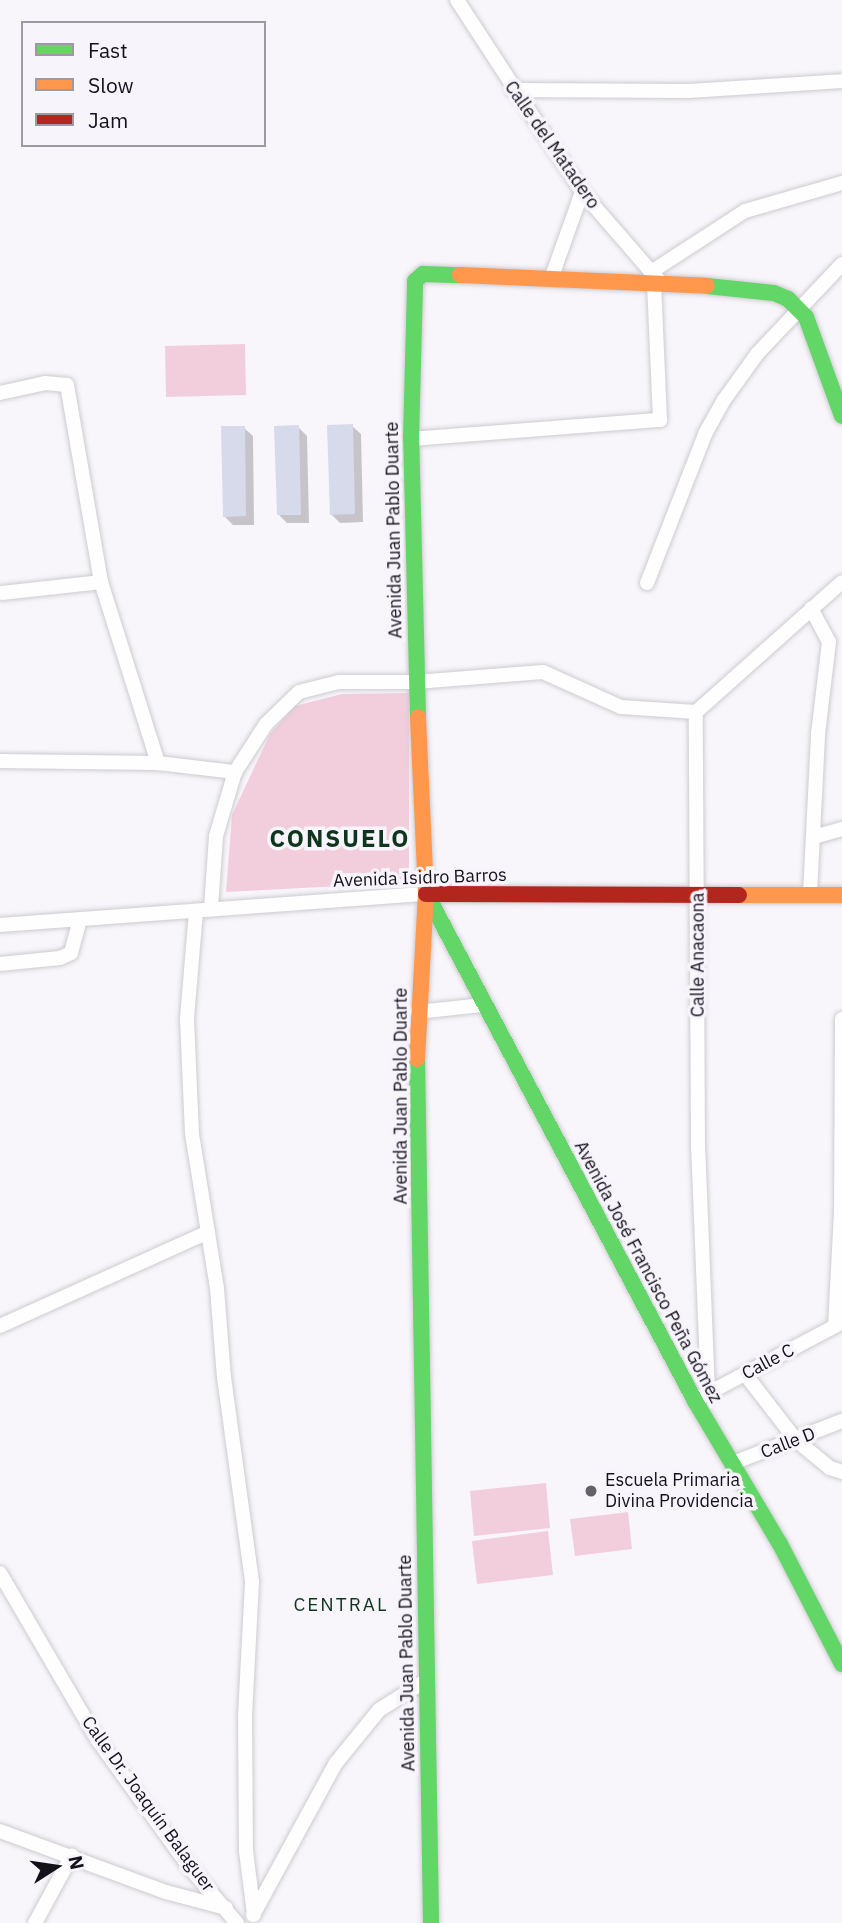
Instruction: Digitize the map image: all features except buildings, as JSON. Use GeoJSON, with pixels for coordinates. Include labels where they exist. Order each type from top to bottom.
{"type":"FeatureCollection","features":[{"type":"Feature","properties":{"kind":"street","name":"Calle del Matadero"},"geometry":{"type":"LineString","coordinates":[[457,0],[513,90],[582,192],[655,278]]}},
{"type":"Feature","properties":{"kind":"street"},"geometry":{"type":"LineString","coordinates":[[513,90],[689,91],[842,81]]}},
{"type":"Feature","properties":{"kind":"street"},"geometry":{"type":"LineString","coordinates":[[655,278],[745,211],[842,183]]}},
{"type":"Feature","properties":{"kind":"street"},"geometry":{"type":"LineString","coordinates":[[582,192],[551,279],[655,278],[774,293],[800,309],[813,329],[835,375],[842,416]]}},
{"type":"Feature","properties":{"kind":"street"},"geometry":{"type":"LineString","coordinates":[[647,583],[705,434],[724,400],[757,354],[842,264]]}},
{"type":"Feature","properties":{"kind":"street","name":"Avenida Juan Pablo Duarte"},"geometry":{"type":"LineString","coordinates":[[431,1923],[425,1681],[417,1012],[426,894],[416,682],[411,439],[415,281],[423,274],[551,279]]}},
{"type":"Feature","properties":{"kind":"street"},"geometry":{"type":"LineString","coordinates":[[411,439],[660,420],[655,278]]}},
{"type":"Feature","properties":{"kind":"street"},"geometry":{"type":"LineString","coordinates":[[0,393],[45,383],[67,385],[101,582],[158,764]]}},
{"type":"Feature","properties":{"kind":"street"},"geometry":{"type":"LineString","coordinates":[[2,593],[101,582]]}},
{"type":"Feature","properties":{"kind":"street"},"geometry":{"type":"LineString","coordinates":[[252,1919],[246,1851],[245,1714],[252,1582],[208,1233],[192,1134],[187,1020],[216,836],[235,772],[266,724],[299,692],[339,682],[416,682],[548,673],[621,707],[696,712],[842,582]]}},
{"type":"Feature","properties":{"kind":"street"},"geometry":{"type":"LineString","coordinates":[[810,894],[818,734],[829,642],[811,608]]}},
{"type":"Feature","properties":{"kind":"street","name":"Calle Anacaona"},"geometry":{"type":"LineString","coordinates":[[696,712],[701,1397]]}},
{"type":"Feature","properties":{"kind":"street"},"geometry":{"type":"LineString","coordinates":[[0,761],[158,764],[235,772]]}},
{"type":"Feature","properties":{"kind":"street"},"geometry":{"type":"LineString","coordinates":[[814,837],[842,829]]}},
{"type":"Feature","properties":{"kind":"street","name":"Avenida Isidro Barros"},"geometry":{"type":"LineString","coordinates":[[0,925],[426,894],[842,895]]}},
{"type":"Feature","properties":{"kind":"street","name":"Avenida José Francisco Peña Gómez"},"geometry":{"type":"LineString","coordinates":[[426,894],[482,1005],[701,1397],[733,1463],[842,1664]]}},
{"type":"Feature","properties":{"kind":"street"},"geometry":{"type":"LineString","coordinates":[[0,964],[60,958],[71,953],[80,919]]}},
{"type":"Feature","properties":{"kind":"street"},"geometry":{"type":"LineString","coordinates":[[417,1012],[482,1005]]}},
{"type":"Feature","properties":{"kind":"street"},"geometry":{"type":"LineString","coordinates":[[839,1325],[842,1019]]}},
{"type":"Feature","properties":{"kind":"street"},"geometry":{"type":"LineString","coordinates":[[0,1326],[208,1233]]}},
{"type":"Feature","properties":{"kind":"street","name":"Calle C"},"geometry":{"type":"LineString","coordinates":[[701,1397],[839,1325]]}},
{"type":"Feature","properties":{"kind":"street"},"geometry":{"type":"LineString","coordinates":[[745,1374],[796,1440],[830,1468],[842,1472]]}},
{"type":"Feature","properties":{"kind":"street","name":"Calle D"},"geometry":{"type":"LineString","coordinates":[[733,1463],[842,1422]]}},
{"type":"Feature","properties":{"kind":"street","name":"Calle Dr. Joaquín Balaguer"},"geometry":{"type":"LineString","coordinates":[[0,1573],[97,1739],[190,1868],[237,1923]]}},
{"type":"Feature","properties":{"kind":"street"},"geometry":{"type":"LineString","coordinates":[[252,1919],[336,1763],[379,1710],[425,1681]]}},
{"type":"Feature","properties":{"kind":"street"},"geometry":{"type":"LineString","coordinates":[[0,1831],[166,1892],[226,1908]]}},
{"type":"Feature","properties":{"kind":"street"},"geometry":{"type":"LineString","coordinates":[[35,1923],[72,1856]]}},
{"type":"Feature","properties":{"kind":"shaded area"},"geometry":{"type":"Polygon","coordinates":[[[245,344],[246,395],[166,397],[165,346],[245,344]]]}},
{"type":"Feature","properties":{"kind":"shaded area"},"geometry":{"type":"Polygon","coordinates":[[[409,693],[409,869],[405,877],[399,883],[226,892],[232,815],[270,734],[295,706],[342,694],[409,693]]]}},
{"type":"Feature","properties":{"kind":"shaded area"},"geometry":{"type":"Polygon","coordinates":[[[546,1483],[550,1528],[474,1536],[470,1491],[546,1483]]]}},
{"type":"Feature","properties":{"kind":"shaded area"},"geometry":{"type":"Polygon","coordinates":[[[628,1512],[632,1549],[575,1556],[570,1519],[628,1512]]]}},
{"type":"Feature","properties":{"kind":"shaded area"},"geometry":{"type":"Polygon","coordinates":[[[548,1531],[553,1575],[477,1584],[472,1541],[548,1531]]]}},
{"type":"Feature","properties":{"kind":"traffic: fast"},"geometry":{"type":"LineString","coordinates":[[418,717],[411,439],[415,281],[423,274],[460,275]]}},
{"type":"Feature","properties":{"kind":"traffic: fast"},"geometry":{"type":"LineString","coordinates":[[707,286],[774,293],[788,299],[806,317],[842,416]]}},
{"type":"Feature","properties":{"kind":"traffic: fast"},"geometry":{"type":"LineString","coordinates":[[427,895],[695,1401],[780,1544],[842,1664]]}},
{"type":"Feature","properties":{"kind":"traffic: fast"},"geometry":{"type":"LineString","coordinates":[[417,1059],[431,1923]]}},
{"type":"Feature","properties":{"kind":"traffic: slow"},"geometry":{"type":"LineString","coordinates":[[460,275],[707,286]]}},
{"type":"Feature","properties":{"kind":"traffic: slow"},"geometry":{"type":"LineString","coordinates":[[417,1059],[426,894],[418,717]]}},
{"type":"Feature","properties":{"kind":"traffic: slow"},"geometry":{"type":"LineString","coordinates":[[739,895],[842,895]]}},
{"type":"Feature","properties":{"kind":"traffic: jam"},"geometry":{"type":"LineString","coordinates":[[426,894],[739,895]]}},
{"type":"Feature","properties":{"kind":"place","name":"Escuela Primaria Divina Providencia"},"geometry":{"type":"Point","coordinates":[591,1491]}},
{"type":"Feature","properties":{"kind":"district","name":"CONSUELO"},"geometry":{"type":"Point","coordinates":[340,839]}},
{"type":"Feature","properties":{"kind":"district","name":"CENTRAL"},"geometry":{"type":"Point","coordinates":[341,1605]}}]}
